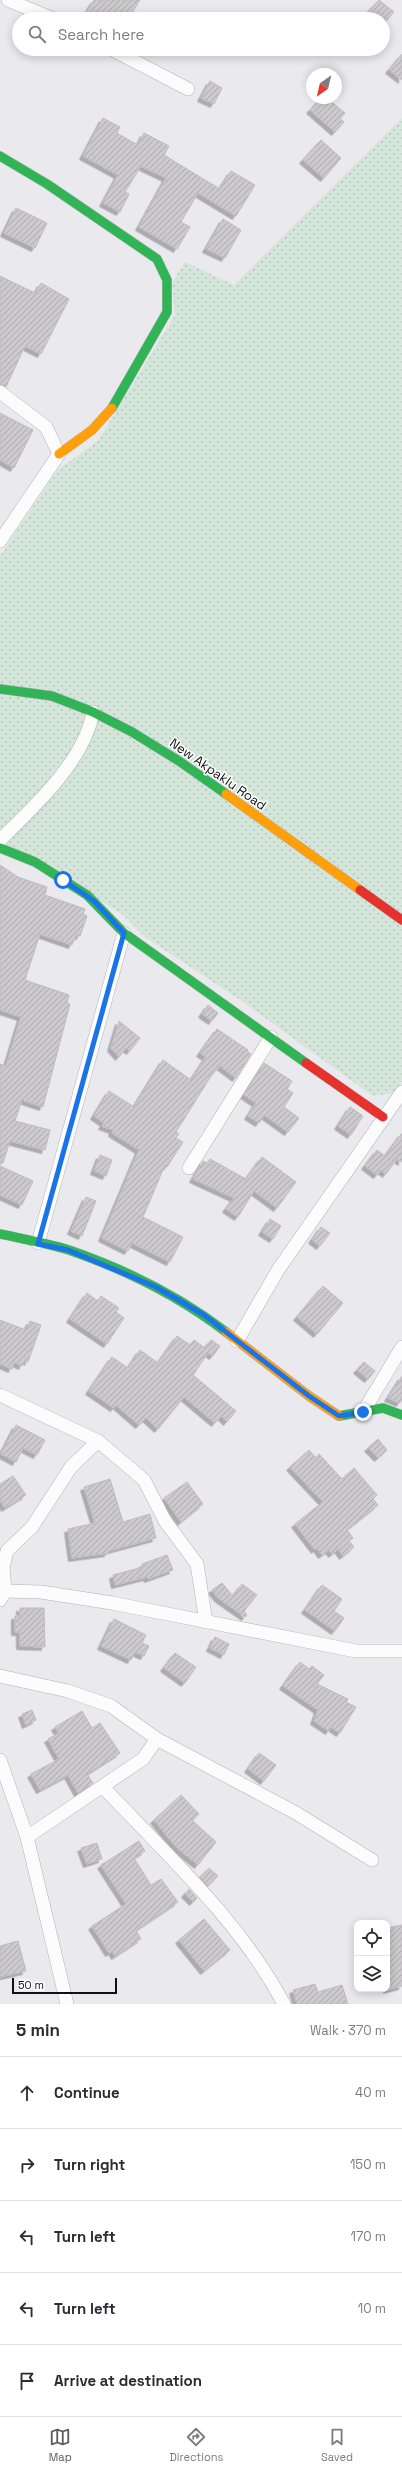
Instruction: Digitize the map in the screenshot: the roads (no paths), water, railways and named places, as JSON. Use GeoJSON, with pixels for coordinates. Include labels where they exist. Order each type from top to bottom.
{"type":"FeatureCollection","features":[{"type":"Feature","properties":{"kind":"street"},"geometry":{"type":"LineString","coordinates":[[8,0],[36,12]]}},
{"type":"Feature","properties":{"kind":"street"},"geometry":{"type":"LineString","coordinates":[[124,56],[188,90]]}},
{"type":"Feature","properties":{"kind":"street"},"geometry":{"type":"LineString","coordinates":[[0,156],[47,184],[157,259],[167,280],[167,312],[113,407],[92,430],[59,454],[0,541]]}},
{"type":"Feature","properties":{"kind":"street"},"geometry":{"type":"LineString","coordinates":[[0,392],[46,427],[59,454]]}},
{"type":"Feature","properties":{"kind":"street","name":"New Akpaklu Road"},"geometry":{"type":"LineString","coordinates":[[0,689],[52,696],[93,712],[132,732],[178,761],[402,920]]}},
{"type":"Feature","properties":{"kind":"street"},"geometry":{"type":"LineString","coordinates":[[0,840],[58,782],[90,727],[93,712]]}},
{"type":"Feature","properties":{"kind":"street"},"geometry":{"type":"LineString","coordinates":[[0,848],[10,850],[25,858],[94,901],[124,933],[383,1116]]}},
{"type":"Feature","properties":{"kind":"street"},"geometry":{"type":"LineString","coordinates":[[38,1244],[124,933]]}},
{"type":"Feature","properties":{"kind":"street"},"geometry":{"type":"LineString","coordinates":[[189,1168],[271,1037]]}},
{"type":"Feature","properties":{"kind":"street"},"geometry":{"type":"LineString","coordinates":[[237,1341],[278,1270],[383,1116],[402,1092]]}},
{"type":"Feature","properties":{"kind":"street"},"geometry":{"type":"LineString","coordinates":[[0,1234],[68,1250],[156,1287],[204,1315],[339,1416],[383,1408],[402,1415]]}},
{"type":"Feature","properties":{"kind":"street"},"geometry":{"type":"LineString","coordinates":[[363,1412],[402,1347]]}},
{"type":"Feature","properties":{"kind":"street"},"geometry":{"type":"LineString","coordinates":[[0,1395],[98,1441],[144,1480],[165,1521],[197,1564],[206,1622]]}},
{"type":"Feature","properties":{"kind":"street"},"geometry":{"type":"LineString","coordinates":[[98,1441],[71,1467],[32,1527],[7,1551],[3,1566],[2,1596],[41,1592],[356,1651],[402,1651]]}},
{"type":"Feature","properties":{"kind":"street"},"geometry":{"type":"LineString","coordinates":[[0,1676],[68,1691],[111,1706],[157,1739],[296,1813],[372,1860]]}},
{"type":"Feature","properties":{"kind":"street"},"geometry":{"type":"LineString","coordinates":[[27,1837],[143,1759],[157,1739]]}},
{"type":"Feature","properties":{"kind":"street"},"geometry":{"type":"LineString","coordinates":[[0,1760],[27,1837],[66,2004]]}},
{"type":"Feature","properties":{"kind":"street"},"geometry":{"type":"LineString","coordinates":[[103,1787],[201,1890],[269,1976],[284,2004]]}}]}
